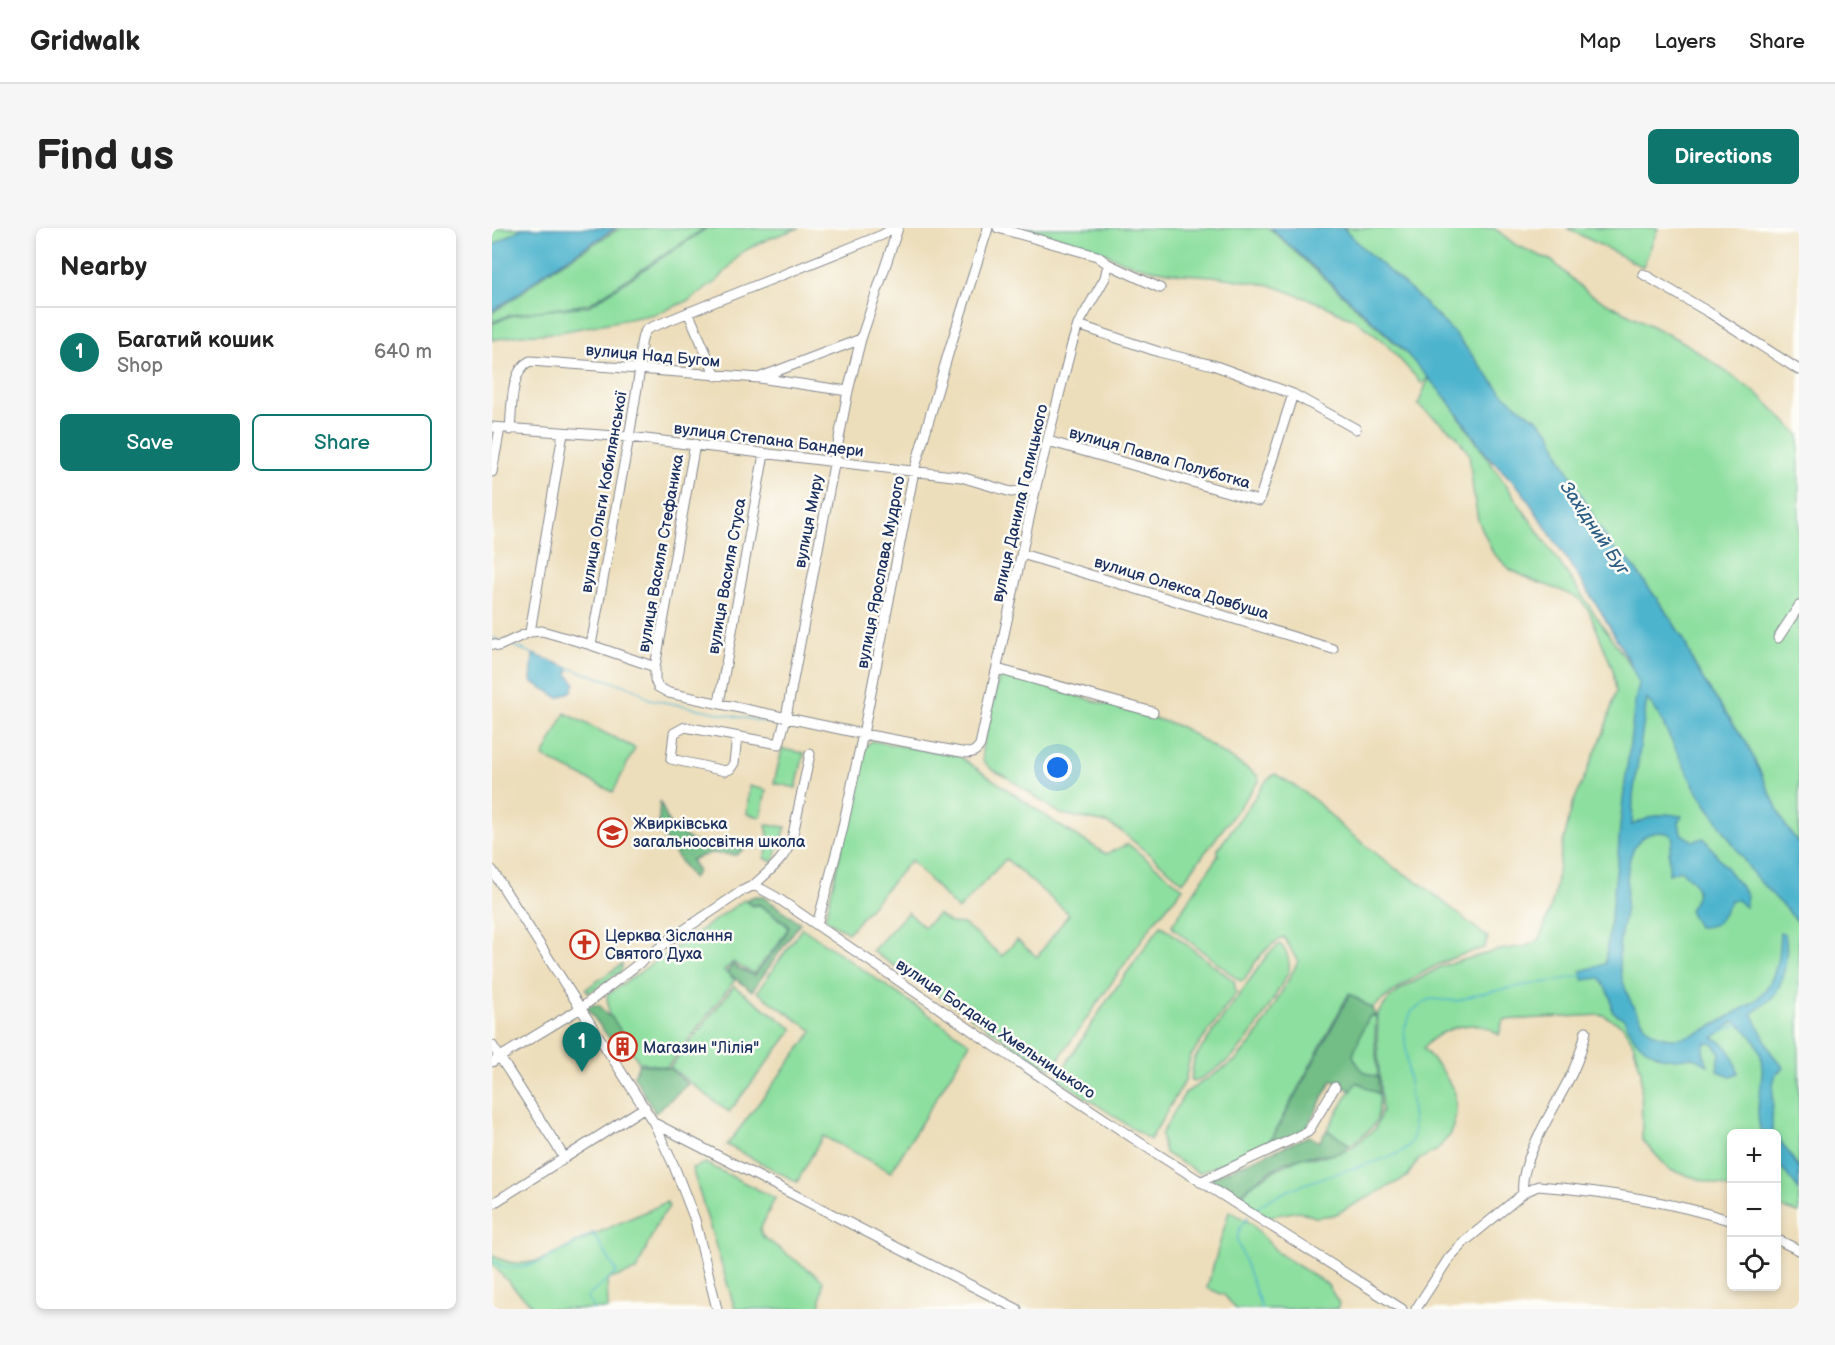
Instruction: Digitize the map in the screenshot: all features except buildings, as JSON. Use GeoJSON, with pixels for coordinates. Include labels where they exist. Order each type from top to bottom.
{"type":"FeatureCollection","features":[{"type":"Feature","properties":{"kind":"street"},"geometry":{"type":"LineString","coordinates":[[716,376],[688,312],[896,228]]}},
{"type":"Feature","properties":{"kind":"street","name":"вулиця Миру"},"geometry":{"type":"LineString","coordinates":[[738,737],[779,744],[848,391],[861,339],[896,228]]}},
{"type":"Feature","properties":{"kind":"street","name":"вулиця Ярослава Мудрого"},"geometry":{"type":"LineString","coordinates":[[817,925],[842,831],[863,734],[914,471],[988,228]]}},
{"type":"Feature","properties":{"kind":"street"},"geometry":{"type":"LineString","coordinates":[[998,228],[1097,255],[1108,264],[1160,288]]}},
{"type":"Feature","properties":{"kind":"street","name":"вулиця Данила Галицького"},"geometry":{"type":"LineString","coordinates":[[863,734],[961,752],[973,752],[980,745],[1037,482],[1078,326],[1105,278],[1108,264]]}},
{"type":"Feature","properties":{"kind":"street"},"geometry":{"type":"LineString","coordinates":[[1643,274],[1730,325],[1799,370]]}},
{"type":"Feature","properties":{"kind":"street","name":"вулиця Ольги Кобилянської"},"geometry":{"type":"LineString","coordinates":[[591,645],[630,437],[643,335],[647,329],[688,312]]}},
{"type":"Feature","properties":{"kind":"street"},"geometry":{"type":"LineString","coordinates":[[1078,326],[1159,352],[1213,366],[1293,394],[1356,429]]}},
{"type":"Feature","properties":{"kind":"street"},"geometry":{"type":"LineString","coordinates":[[759,378],[861,339]]}},
{"type":"Feature","properties":{"kind":"street","name":"вулиця Над Бугом"},"geometry":{"type":"LineString","coordinates":[[510,430],[513,395],[519,370],[523,364],[530,361],[759,378],[848,391]]}},
{"type":"Feature","properties":{"kind":"street","name":"вулиця Павла Полуботка"},"geometry":{"type":"LineString","coordinates":[[1048,441],[1259,501],[1293,394]]}},
{"type":"Feature","properties":{"kind":"street"},"geometry":{"type":"LineString","coordinates":[[492,472],[496,428]]}},
{"type":"Feature","properties":{"kind":"street","name":"вулиця Степана Бандери"},"geometry":{"type":"LineString","coordinates":[[496,428],[630,437],[914,471],[961,477],[1011,492],[1029,490],[1037,482]]}},
{"type":"Feature","properties":{"kind":"street"},"geometry":{"type":"LineString","coordinates":[[530,632],[563,433]]}},
{"type":"Feature","properties":{"kind":"street","name":"вулиця Василя Стефаника"},"geometry":{"type":"LineString","coordinates":[[655,667],[695,444]]}},
{"type":"Feature","properties":{"kind":"street","name":"вулиця Василя Стуса"},"geometry":{"type":"LineString","coordinates":[[719,703],[764,454]]}},
{"type":"Feature","properties":{"kind":"street","name":"вулиця Олекса Довбуша"},"geometry":{"type":"LineString","coordinates":[[1022,554],[1333,649]]}},
{"type":"Feature","properties":{"kind":"street"},"geometry":{"type":"LineString","coordinates":[[1778,638],[1799,606]]}},
{"type":"Feature","properties":{"kind":"street"},"geometry":{"type":"LineString","coordinates":[[492,644],[499,646],[530,632],[542,631],[655,667],[655,680],[658,687],[663,690],[698,700],[863,734]]}},
{"type":"Feature","properties":{"kind":"street"},"geometry":{"type":"LineString","coordinates":[[997,669],[1154,712]]}},
{"type":"Feature","properties":{"kind":"street"},"geometry":{"type":"LineString","coordinates":[[685,727],[738,737],[734,763],[730,769],[725,771],[671,759],[675,733],[685,727]]}},
{"type":"Feature","properties":{"kind":"street"},"geometry":{"type":"LineString","coordinates":[[496,1059],[581,1008],[672,938],[754,885],[776,866],[787,852],[792,839],[810,754]]}},
{"type":"Feature","properties":{"kind":"street"},"geometry":{"type":"LineString","coordinates":[[492,870],[654,1123],[695,1220],[717,1309]]}},
{"type":"Feature","properties":{"kind":"street","name":"вулиця Богдана Хмельницького"},"geometry":{"type":"LineString","coordinates":[[754,885],[1200,1182],[1402,1309]]}},
{"type":"Feature","properties":{"kind":"street"},"geometry":{"type":"LineString","coordinates":[[1523,1193],[1521,1183],[1531,1156],[1574,1069],[1583,1047],[1586,1031]]}},
{"type":"Feature","properties":{"kind":"street"},"geometry":{"type":"LineString","coordinates":[[492,1045],[496,1059],[564,1157]]}},
{"type":"Feature","properties":{"kind":"street"},"geometry":{"type":"LineString","coordinates":[[1200,1182],[1308,1132],[1335,1088]]}},
{"type":"Feature","properties":{"kind":"street"},"geometry":{"type":"LineString","coordinates":[[492,1204],[645,1107]]}},
{"type":"Feature","properties":{"kind":"street"},"geometry":{"type":"LineString","coordinates":[[654,1123],[1017,1309]]}},
{"type":"Feature","properties":{"kind":"street"},"geometry":{"type":"LineString","coordinates":[[1416,1309],[1449,1258],[1464,1242],[1523,1193],[1538,1186],[1640,1198],[1693,1208],[1727,1220]]}},
{"type":"Feature","properties":{"kind":"street"},"geometry":{"type":"LineString","coordinates":[[1781,1241],[1799,1250]]}},
{"type":"Feature","properties":{"kind":"green space"},"geometry":{"type":"Polygon","coordinates":[[[492,228],[531,228],[492,251],[492,228]]]}},
{"type":"Feature","properties":{"kind":"green space"},"geometry":{"type":"Polygon","coordinates":[[[620,228],[705,228],[589,304],[510,315],[492,322],[492,313],[518,296],[546,273],[620,228]]]}},
{"type":"Feature","properties":{"kind":"green space"},"geometry":{"type":"Polygon","coordinates":[[[707,228],[799,228],[768,239],[742,252],[718,280],[688,301],[655,314],[555,333],[520,335],[492,340],[492,324],[510,316],[589,306],[707,228]]]}},
{"type":"Feature","properties":{"kind":"green space"},"geometry":{"type":"Polygon","coordinates":[[[1024,228],[1269,228],[1430,375],[1799,910],[1799,1213],[1781,1208],[1781,1129],[1727,1129],[1727,1188],[1670,1170],[1642,1140],[1641,1071],[1633,1043],[1623,1026],[1603,1015],[1503,1020],[1499,1035],[1480,1026],[1459,1026],[1430,1041],[1423,1048],[1443,1072],[1455,1093],[1456,1113],[1451,1134],[1436,1151],[1418,1160],[1407,1177],[1334,1215],[1315,1217],[1299,1211],[1265,1217],[1237,1200],[1254,1183],[1275,1170],[1299,1158],[1323,1157],[1348,1150],[1375,1129],[1382,1111],[1377,1041],[1378,1013],[1389,999],[1403,988],[1442,966],[1499,950],[1527,946],[1540,939],[1554,897],[1561,852],[1572,806],[1604,732],[1616,692],[1613,670],[1589,611],[1579,599],[1511,570],[1493,553],[1478,520],[1469,454],[1456,435],[1418,405],[1429,377],[1422,384],[1385,343],[1355,320],[1319,303],[1270,285],[1150,269],[1124,262],[1085,244],[1024,228]]]}},
{"type":"Feature","properties":{"kind":"green space"},"geometry":{"type":"Polygon","coordinates":[[[1343,228],[1494,228],[1516,245],[1552,261],[1589,294],[1685,343],[1759,395],[1799,435],[1799,844],[1785,825],[1746,742],[1707,686],[1684,640],[1667,613],[1628,559],[1616,552],[1600,529],[1560,456],[1551,433],[1536,418],[1501,392],[1455,334],[1343,228]]]}},
{"type":"Feature","properties":{"kind":"green space"},"geometry":{"type":"Polygon","coordinates":[[[1567,228],[1658,228],[1643,267],[1567,228]]]}},
{"type":"Feature","properties":{"kind":"green space"},"geometry":{"type":"Polygon","coordinates":[[[1006,675],[1183,728],[1251,771],[1258,776],[1259,781],[1183,882],[1121,831],[1107,823],[1061,814],[991,769],[983,761],[982,749],[998,680],[1001,676],[1006,675]]]}},
{"type":"Feature","properties":{"kind":"green space"},"geometry":{"type":"Polygon","coordinates":[[[565,713],[635,748],[613,792],[543,757],[565,713]]]}},
{"type":"Feature","properties":{"kind":"green space"},"geometry":{"type":"Polygon","coordinates":[[[872,741],[957,755],[1062,827],[1106,854],[1128,844],[1183,888],[1154,922],[1052,1068],[1042,1064],[872,951],[908,912],[924,927],[938,914],[950,923],[964,924],[1002,956],[1017,940],[1037,957],[1069,914],[1006,859],[958,910],[911,860],[848,933],[825,919],[865,747],[872,741]]]}},
{"type":"Feature","properties":{"kind":"green space"},"geometry":{"type":"Polygon","coordinates":[[[782,749],[804,753],[796,788],[774,783],[782,749]]]}},
{"type":"Feature","properties":{"kind":"green space"},"geometry":{"type":"Polygon","coordinates":[[[1275,774],[1317,802],[1342,827],[1396,869],[1420,883],[1488,938],[1484,948],[1452,958],[1428,970],[1372,1008],[1349,993],[1268,1144],[1199,1173],[1165,1153],[1161,1135],[1185,1093],[1235,1061],[1253,1041],[1298,962],[1284,937],[1265,950],[1244,980],[1240,981],[1174,929],[1172,925],[1218,856],[1218,849],[1267,780],[1275,774]]]}},
{"type":"Feature","properties":{"kind":"green space"},"geometry":{"type":"Polygon","coordinates":[[[749,786],[766,790],[761,817],[747,814],[749,786]]]}},
{"type":"Feature","properties":{"kind":"green space"},"geometry":{"type":"Polygon","coordinates":[[[660,801],[669,824],[693,842],[721,843],[737,839],[744,849],[736,855],[710,853],[691,860],[698,872],[692,878],[658,829],[660,801]]]}},
{"type":"Feature","properties":{"kind":"green space"},"geometry":{"type":"Polygon","coordinates":[[[766,825],[786,827],[773,862],[764,858],[770,844],[766,825]]]}},
{"type":"Feature","properties":{"kind":"green space"},"geometry":{"type":"Polygon","coordinates":[[[762,896],[800,923],[752,991],[727,972],[733,964],[754,976],[779,945],[789,928],[786,923],[759,904],[752,905],[745,900],[762,896]]]}},
{"type":"Feature","properties":{"kind":"green space"},"geometry":{"type":"Polygon","coordinates":[[[744,900],[752,906],[759,905],[785,924],[788,928],[778,944],[753,974],[733,962],[724,971],[735,980],[667,1067],[639,1062],[609,1016],[607,995],[744,900]]]}},
{"type":"Feature","properties":{"kind":"green space"},"geometry":{"type":"Polygon","coordinates":[[[1161,925],[1234,981],[1236,993],[1190,1057],[1185,1081],[1150,1140],[1057,1078],[1106,1002],[1161,925]]]}},
{"type":"Feature","properties":{"kind":"green space"},"geometry":{"type":"Polygon","coordinates":[[[802,928],[970,1043],[891,1172],[823,1136],[797,1182],[727,1145],[813,1031],[757,992],[802,928]]]}},
{"type":"Feature","properties":{"kind":"green space"},"geometry":{"type":"Polygon","coordinates":[[[1280,944],[1288,957],[1289,971],[1257,1026],[1229,1060],[1195,1082],[1191,1080],[1194,1059],[1268,954],[1280,944]]]}},
{"type":"Feature","properties":{"kind":"green space"},"geometry":{"type":"Polygon","coordinates":[[[622,964],[620,972],[588,992],[586,989],[622,964]]]}},
{"type":"Feature","properties":{"kind":"green space"},"geometry":{"type":"Polygon","coordinates":[[[734,986],[793,1029],[729,1112],[670,1067],[734,986]]]}},
{"type":"Feature","properties":{"kind":"green space"},"geometry":{"type":"Polygon","coordinates":[[[1350,994],[1372,1009],[1376,1016],[1370,1016],[1364,1026],[1353,1055],[1362,1070],[1378,1077],[1379,1094],[1357,1082],[1351,1091],[1332,1080],[1306,1129],[1273,1144],[1271,1141],[1350,994]]]}},
{"type":"Feature","properties":{"kind":"green space"},"geometry":{"type":"Polygon","coordinates":[[[591,1005],[599,1005],[607,1015],[612,1017],[626,1039],[615,1046],[587,1008],[591,1005]]]}},
{"type":"Feature","properties":{"kind":"green space"},"geometry":{"type":"Polygon","coordinates":[[[1370,1016],[1376,1016],[1378,1077],[1362,1070],[1353,1055],[1370,1016]]]}},
{"type":"Feature","properties":{"kind":"green space"},"geometry":{"type":"Polygon","coordinates":[[[639,1064],[669,1068],[688,1084],[655,1113],[634,1076],[639,1064]]]}},
{"type":"Feature","properties":{"kind":"green space"},"geometry":{"type":"Polygon","coordinates":[[[1356,1081],[1379,1094],[1379,1112],[1370,1129],[1350,1145],[1327,1130],[1356,1081]]]}},
{"type":"Feature","properties":{"kind":"green space"},"geometry":{"type":"Polygon","coordinates":[[[1327,1130],[1350,1145],[1338,1153],[1304,1157],[1280,1165],[1256,1180],[1236,1199],[1211,1184],[1213,1177],[1309,1136],[1319,1142],[1327,1130]]]}},
{"type":"Feature","properties":{"kind":"green space"},"geometry":{"type":"Polygon","coordinates":[[[705,1163],[775,1198],[760,1230],[762,1236],[823,1280],[820,1309],[735,1309],[692,1168],[705,1163]]]}},
{"type":"Feature","properties":{"kind":"green space"},"geometry":{"type":"Polygon","coordinates":[[[667,1202],[669,1207],[659,1220],[636,1271],[607,1280],[608,1309],[527,1309],[531,1304],[492,1264],[492,1255],[505,1261],[519,1263],[545,1258],[667,1202]]]}},
{"type":"Feature","properties":{"kind":"green space"},"geometry":{"type":"Polygon","coordinates":[[[1229,1211],[1251,1223],[1278,1253],[1327,1284],[1339,1303],[1337,1309],[1236,1309],[1224,1295],[1207,1288],[1229,1211]]]}},
{"type":"Feature","properties":{"kind":"water"},"geometry":{"type":"Polygon","coordinates":[[[522,228],[616,228],[545,272],[492,311],[492,246],[522,228]]]}},
{"type":"Feature","properties":{"kind":"water","name":"Західний Буг"},"geometry":{"type":"Polygon","coordinates":[[[1271,228],[1343,228],[1455,334],[1501,392],[1536,418],[1551,433],[1560,456],[1600,529],[1616,552],[1628,559],[1667,613],[1684,640],[1707,686],[1746,742],[1785,825],[1799,844],[1799,923],[1754,875],[1694,786],[1657,712],[1647,699],[1633,797],[1632,825],[1651,817],[1667,814],[1682,816],[1679,822],[1681,834],[1693,841],[1704,838],[1747,895],[1745,907],[1737,900],[1731,900],[1716,923],[1711,926],[1698,927],[1689,910],[1696,897],[1695,884],[1680,870],[1669,874],[1669,853],[1673,839],[1670,834],[1666,833],[1658,832],[1647,835],[1635,847],[1629,862],[1626,906],[1619,943],[1619,962],[1632,1004],[1647,1028],[1663,1037],[1683,1037],[1713,1026],[1751,1004],[1764,992],[1776,968],[1780,932],[1785,934],[1786,955],[1780,985],[1773,997],[1752,1013],[1772,1054],[1784,1068],[1776,1073],[1773,1085],[1772,1129],[1760,1129],[1758,1117],[1762,1061],[1758,1048],[1750,1035],[1735,1021],[1713,1038],[1723,1043],[1733,1056],[1738,1073],[1731,1076],[1717,1071],[1720,1052],[1713,1044],[1705,1043],[1703,1052],[1708,1065],[1692,1057],[1677,1059],[1661,1057],[1646,1049],[1635,1039],[1624,1019],[1612,1011],[1611,998],[1600,978],[1583,980],[1581,971],[1605,964],[1635,701],[1639,684],[1630,663],[1600,610],[1522,491],[1487,455],[1447,399],[1399,345],[1271,228]]]}},
{"type":"Feature","properties":{"kind":"water"},"geometry":{"type":"Polygon","coordinates":[[[533,654],[569,668],[568,675],[575,683],[572,691],[559,698],[531,681],[533,654]]]}},
{"type":"Feature","properties":{"kind":"water"},"geometry":{"type":"Polygon","coordinates":[[[1781,1142],[1799,1168],[1799,1190],[1781,1167],[1781,1142]]]}},
{"type":"Feature","properties":{"kind":"waterway"},"geometry":{"type":"LineString","coordinates":[[492,638],[502,641]]}},
{"type":"Feature","properties":{"kind":"waterway"},"geometry":{"type":"LineString","coordinates":[[512,645],[533,654]]}},
{"type":"Feature","properties":{"kind":"waterway"},"geometry":{"type":"LineString","coordinates":[[569,668],[636,689],[649,699],[774,724]]}},
{"type":"Feature","properties":{"kind":"waterway"},"geometry":{"type":"LineString","coordinates":[[1256,1209],[1278,1195],[1325,1177],[1395,1155],[1410,1144],[1414,1133],[1404,1029],[1412,1011],[1430,999],[1457,1001],[1478,994],[1583,975]]}},
{"type":"Feature","properties":{"kind":"waterway"},"geometry":{"type":"LineString","coordinates":[[1719,1033],[1739,1024]]}},
{"type":"Feature","properties":{"kind":"waterway"},"geometry":{"type":"LineString","coordinates":[[1248,1217],[1240,1227],[1237,1240],[1262,1309]]}},
{"type":"Feature","properties":{"kind":"waterway"},"geometry":{"type":"LineString","coordinates":[[492,1260],[504,1267],[526,1266],[550,1257],[593,1233],[617,1272],[587,1297],[594,1309]]}},
{"type":"Feature","properties":{"kind":"place","name":"Жвирківська загальноосвітня школа"},"geometry":{"type":"Point","coordinates":[612,832]}},
{"type":"Feature","properties":{"kind":"place","name":"Церква Зіслання Святого Духа"},"geometry":{"type":"Point","coordinates":[584,944]}},
{"type":"Feature","properties":{"kind":"place","name":"Магазин \"Лілія\""},"geometry":{"type":"Point","coordinates":[622,1047]}},
{"type":"Feature","properties":{"kind":"place","name":"Багатий кошик"},"geometry":{"type":"Point","coordinates":[582,1072]}}]}
